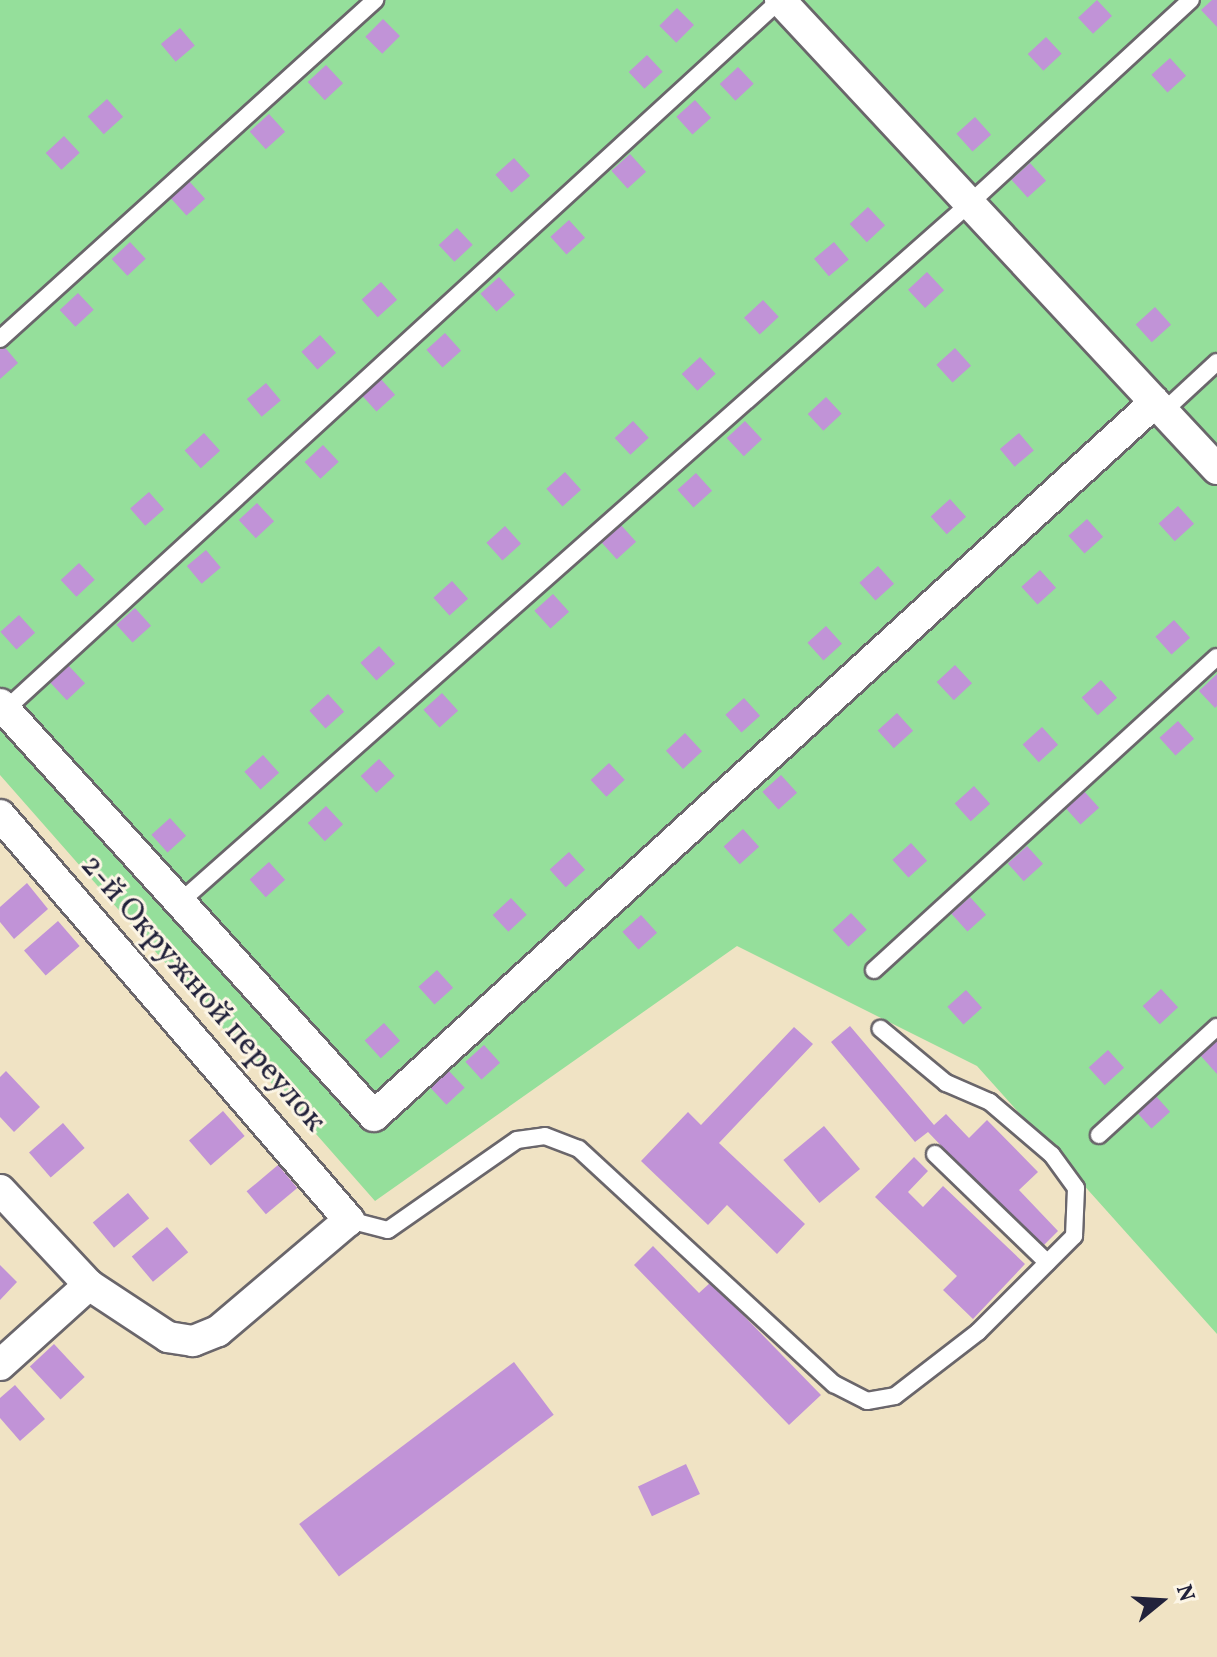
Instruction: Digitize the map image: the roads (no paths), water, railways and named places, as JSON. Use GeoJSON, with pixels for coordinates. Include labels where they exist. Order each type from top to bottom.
{"type":"FeatureCollection","features":[{"type":"Feature","properties":{"kind":"street"},"geometry":{"type":"LineString","coordinates":[[780,0],[1217,469]]}},
{"type":"Feature","properties":{"kind":"street"},"geometry":{"type":"LineString","coordinates":[[3,707],[374,1116],[1160,407]]}},
{"type":"Feature","properties":{"kind":"street","name":"2-й Окружной переулок"},"geometry":{"type":"LineString","coordinates":[[0,815],[349,1220]]}},
{"type":"Feature","properties":{"kind":"street"},"geometry":{"type":"LineString","coordinates":[[0,1190],[89,1285],[168,1337],[193,1341],[218,1331],[349,1220]]}},
{"type":"Feature","properties":{"kind":"street"},"geometry":{"type":"LineString","coordinates":[[0,1365],[89,1285]]}},
{"type":"Feature","properties":{"kind":"lane"},"geometry":{"type":"LineString","coordinates":[[0,339],[375,0]]}},
{"type":"Feature","properties":{"kind":"lane"},"geometry":{"type":"LineString","coordinates":[[3,707],[780,0]]}},
{"type":"Feature","properties":{"kind":"lane"},"geometry":{"type":"LineString","coordinates":[[180,902],[970,203],[1191,0]]}},
{"type":"Feature","properties":{"kind":"lane"},"geometry":{"type":"LineString","coordinates":[[1160,407],[1217,362]]}},
{"type":"Feature","properties":{"kind":"lane"},"geometry":{"type":"LineString","coordinates":[[874,970],[1217,657]]}},
{"type":"Feature","properties":{"kind":"lane"},"geometry":{"type":"LineString","coordinates":[[1099,1135],[1217,1027]]}},
{"type":"Feature","properties":{"kind":"lane"},"geometry":{"type":"LineString","coordinates":[[349,1220],[388,1230],[517,1140],[545,1136],[579,1149],[834,1384],[867,1401],[895,1396],[978,1332],[1074,1236],[1076,1188],[1052,1155],[990,1102],[946,1083],[881,1029]]}},
{"type":"Feature","properties":{"kind":"lane"},"geometry":{"type":"LineString","coordinates":[[935,1154],[1047,1262]]}}]}
